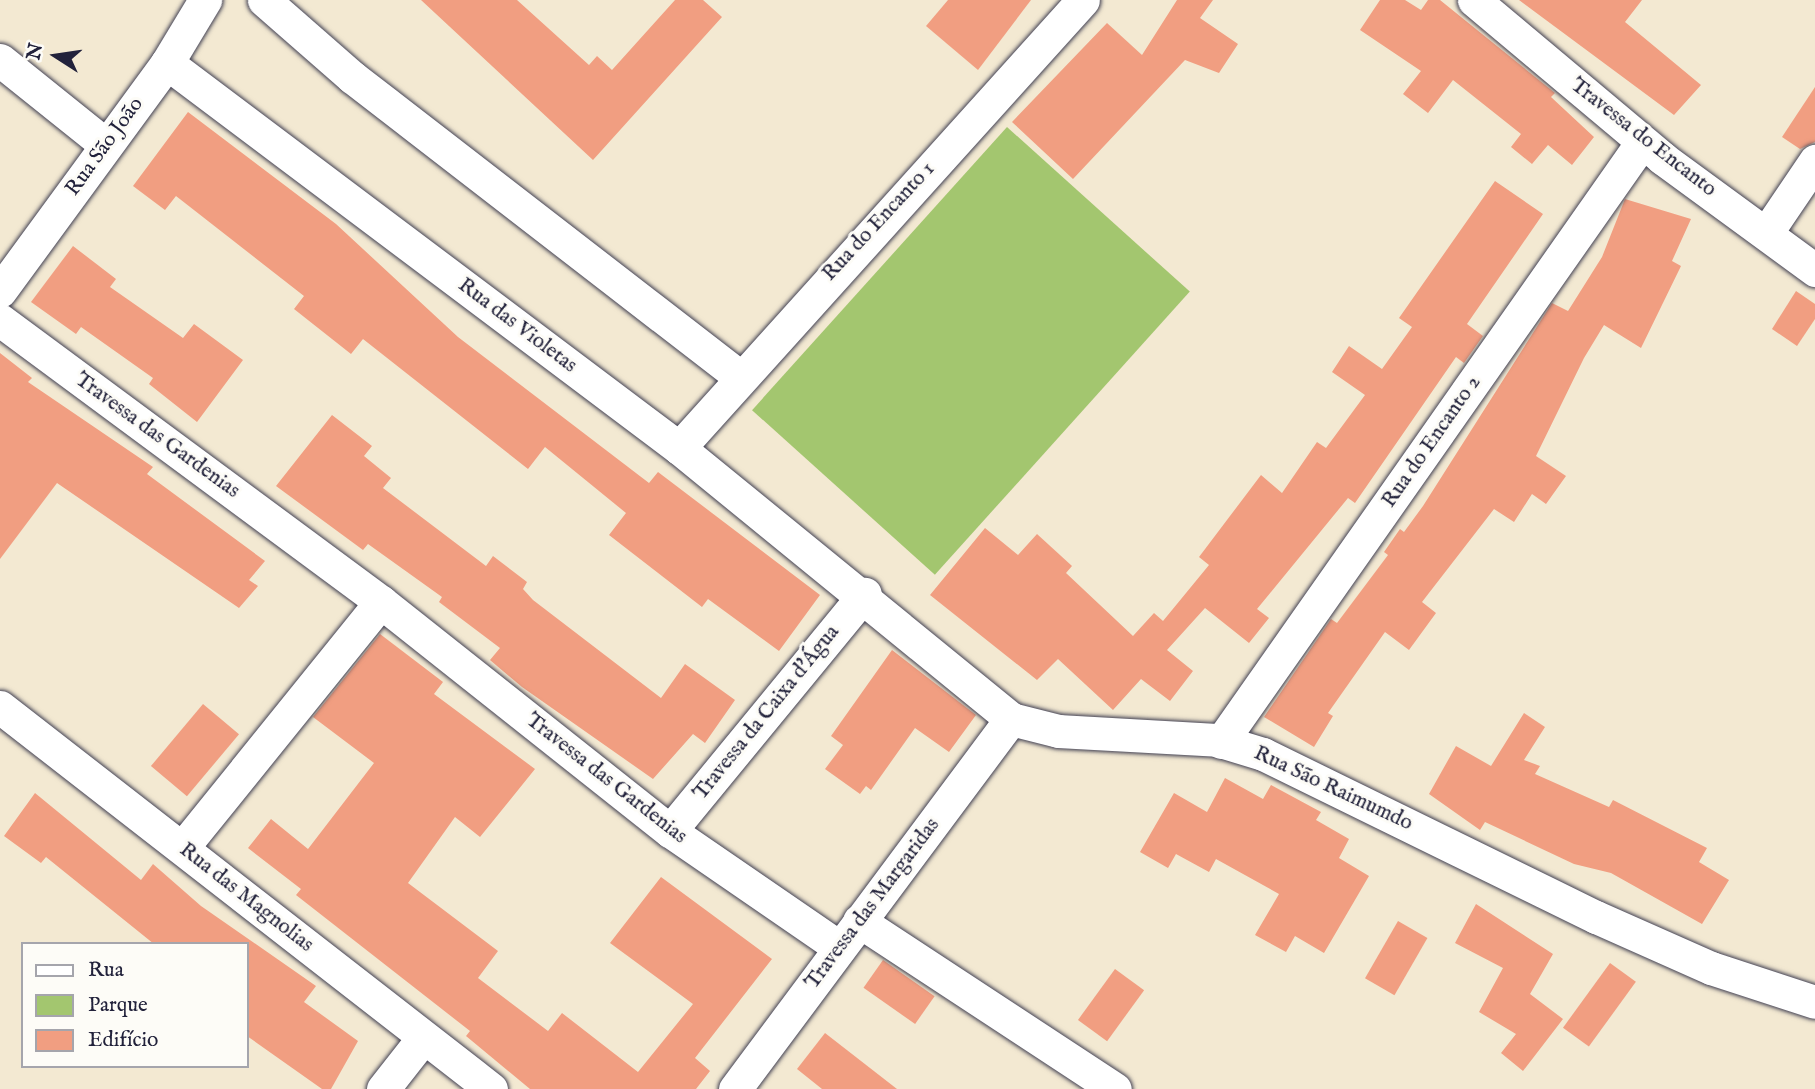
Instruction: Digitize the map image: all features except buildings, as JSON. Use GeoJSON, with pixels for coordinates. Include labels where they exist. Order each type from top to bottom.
{"type":"FeatureCollection","features":[{"type":"Feature","properties":{"kind":"street","name":"Rua São João"},"geometry":{"type":"LineString","coordinates":[[0,290],[167,63],[205,0]]}},
{"type":"Feature","properties":{"kind":"street"},"geometry":{"type":"LineString","coordinates":[[264,0],[352,78],[739,376]]}},
{"type":"Feature","properties":{"kind":"street","name":"Rua do Encanto 1"},"geometry":{"type":"LineString","coordinates":[[679,448],[739,376],[1083,0]]}},
{"type":"Feature","properties":{"kind":"street","name":"Travessa do Encanto"},"geometry":{"type":"LineString","coordinates":[[1474,0],[1642,142],[1815,270]]}},
{"type":"Feature","properties":{"kind":"street"},"geometry":{"type":"LineString","coordinates":[[0,60],[106,144]]}},
{"type":"Feature","properties":{"kind":"street","name":"Rua das Violetas"},"geometry":{"type":"LineString","coordinates":[[167,63],[679,448],[864,594]]}},
{"type":"Feature","properties":{"kind":"street","name":"Rua do Encanto 2"},"geometry":{"type":"LineString","coordinates":[[1221,742],[1642,142]]}},
{"type":"Feature","properties":{"kind":"street"},"geometry":{"type":"LineString","coordinates":[[1767,232],[1815,160]]}},
{"type":"Feature","properties":{"kind":"street","name":"Travessa das Gardenias"},"geometry":{"type":"LineString","coordinates":[[0,320],[381,602],[670,831],[839,947]]}},
{"type":"Feature","properties":{"kind":"street","name":"Rua São Raimumdo"},"geometry":{"type":"LineString","coordinates":[[864,594],[1011,719],[1058,731],[1221,742],[1316,777],[1698,962],[1815,1002]]}},
{"type":"Feature","properties":{"kind":"street","name":"Travessa da Caixa d'Água"},"geometry":{"type":"LineString","coordinates":[[670,831],[864,594]]}},
{"type":"Feature","properties":{"kind":"street"},"geometry":{"type":"LineString","coordinates":[[183,848],[381,602]]}},
{"type":"Feature","properties":{"kind":"street","name":"Rua das Magnolias"},"geometry":{"type":"LineString","coordinates":[[0,707],[491,1089]]}},
{"type":"Feature","properties":{"kind":"street","name":"Travessa das Margaridas"},"geometry":{"type":"LineString","coordinates":[[735,1089],[1011,719]]}},
{"type":"Feature","properties":{"kind":"street"},"geometry":{"type":"LineString","coordinates":[[859,921],[1115,1089]]}},
{"type":"Feature","properties":{"kind":"street"},"geometry":{"type":"LineString","coordinates":[[383,1089],[423,1038]]}},
{"type":"Feature","properties":{"kind":"green space"},"geometry":{"type":"Polygon","coordinates":[[[1007,127],[1190,292],[935,575],[752,410],[1007,127]]]}}]}
